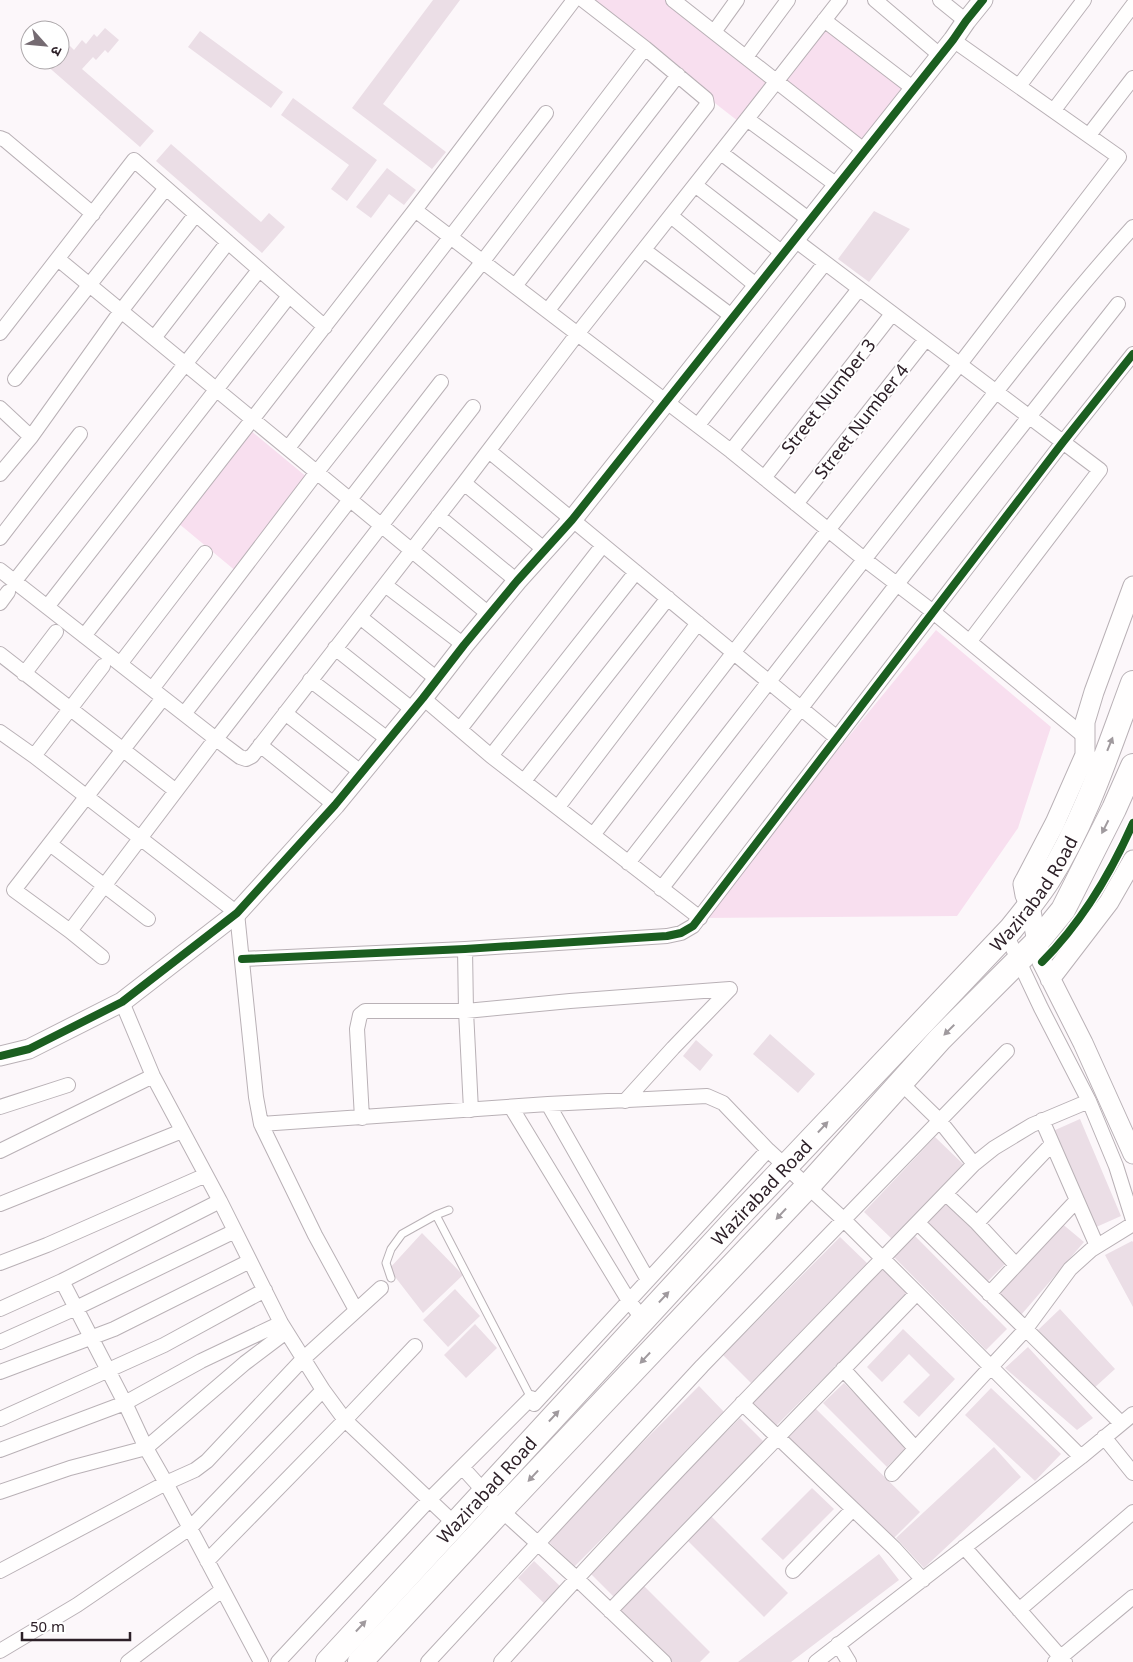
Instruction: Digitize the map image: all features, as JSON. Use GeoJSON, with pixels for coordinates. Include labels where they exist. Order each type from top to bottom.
{"type":"FeatureCollection","features":[{"type":"Feature","properties":{"kind":"highway","name":"Wazirabad Road"},"geometry":{"type":"LineString","coordinates":[[328,1662],[485,1491],[636,1310],[785,1166],[1006,934],[1030,906],[1049,879],[1082,816],[1090,762],[1133,683]]}},
{"type":"Feature","properties":{"kind":"highway"},"geometry":{"type":"LineString","coordinates":[[1090,762],[1119,799]]}},
{"type":"Feature","properties":{"kind":"highway","name":"Wazirabad Road"},"geometry":{"type":"LineString","coordinates":[[360,1662],[806,1187],[940,1039],[1037,942],[1062,910],[1119,799],[1133,766]]}},
{"type":"Feature","properties":{"kind":"street"},"geometry":{"type":"LineString","coordinates":[[84,636],[325,327],[574,0]]}},
{"type":"Feature","properties":{"kind":"street"},"geometry":{"type":"LineString","coordinates":[[548,310],[707,105],[706,99],[678,75],[583,0]]}},
{"type":"Feature","properties":{"kind":"street"},"geometry":{"type":"LineString","coordinates":[[714,32],[737,0]]}},
{"type":"Feature","properties":{"kind":"street"},"geometry":{"type":"LineString","coordinates":[[746,57],[788,0]]}},
{"type":"Feature","properties":{"kind":"street"},"geometry":{"type":"LineString","coordinates":[[0,570],[8,592],[47,608],[184,714],[213,743],[246,758],[252,756],[464,484],[578,333],[748,120],[840,0]]}},
{"type":"Feature","properties":{"kind":"street"},"geometry":{"type":"LineString","coordinates":[[875,0],[941,56]]}},
{"type":"Feature","properties":{"kind":"street"},"geometry":{"type":"LineString","coordinates":[[940,0],[966,21]]}},
{"type":"Feature","properties":{"kind":"street"},"geometry":{"type":"LineString","coordinates":[[0,1056],[29,1049],[122,1002],[237,913],[336,805],[464,645],[517,581],[572,520],[866,151],[983,0]]}},
{"type":"Feature","properties":{"kind":"street"},"geometry":{"type":"LineString","coordinates":[[1019,86],[1084,0]]}},
{"type":"Feature","properties":{"kind":"street"},"geometry":{"type":"LineString","coordinates":[[677,1],[866,151]]}},
{"type":"Feature","properties":{"kind":"street"},"geometry":{"type":"LineString","coordinates":[[1054,110],[1133,5]]}},
{"type":"Feature","properties":{"kind":"street"},"geometry":{"type":"LineString","coordinates":[[824,20],[914,90]]}},
{"type":"Feature","properties":{"kind":"street"},"geometry":{"type":"LineString","coordinates":[[593,835],[1119,157],[953,40]]}},
{"type":"Feature","properties":{"kind":"street"},"geometry":{"type":"LineString","coordinates":[[152,689],[317,472],[483,261],[645,48]]}},
{"type":"Feature","properties":{"kind":"street"},"geometry":{"type":"LineString","coordinates":[[515,286],[678,75]]}},
{"type":"Feature","properties":{"kind":"street"},"geometry":{"type":"LineString","coordinates":[[1089,135],[1133,78]]}},
{"type":"Feature","properties":{"kind":"street"},"geometry":{"type":"LineString","coordinates":[[288,448],[546,113]]}},
{"type":"Feature","properties":{"kind":"street"},"geometry":{"type":"LineString","coordinates":[[748,120],[838,186]]}},
{"type":"Feature","properties":{"kind":"street"},"geometry":{"type":"LineString","coordinates":[[0,138],[5,140],[93,214]]}},
{"type":"Feature","properties":{"kind":"street"},"geometry":{"type":"LineString","coordinates":[[721,153],[810,221]]}},
{"type":"Feature","properties":{"kind":"street"},"geometry":{"type":"LineString","coordinates":[[0,333],[134,160],[325,327]]}},
{"type":"Feature","properties":{"kind":"street"},"geometry":{"type":"LineString","coordinates":[[695,185],[790,247],[826,263],[1100,470],[970,641]]}},
{"type":"Feature","properties":{"kind":"street"},"geometry":{"type":"LineString","coordinates":[[15,379],[166,188]]}},
{"type":"Feature","properties":{"kind":"street"},"geometry":{"type":"LineString","coordinates":[[415,210],[667,400],[864,559],[970,641],[1090,762]]}},
{"type":"Feature","properties":{"kind":"street"},"geometry":{"type":"LineString","coordinates":[[0,474],[31,437],[121,311],[196,214]]}},
{"type":"Feature","properties":{"kind":"street"},"geometry":{"type":"LineString","coordinates":[[670,216],[758,287]]}},
{"type":"Feature","properties":{"kind":"street"},"geometry":{"type":"LineString","coordinates":[[628,863],[864,559],[1087,277],[1133,227]]}},
{"type":"Feature","properties":{"kind":"street"},"geometry":{"type":"LineString","coordinates":[[154,338],[228,242]]}},
{"type":"Feature","properties":{"kind":"street"},"geometry":{"type":"LineString","coordinates":[[644,250],[733,318]]}},
{"type":"Feature","properties":{"kind":"street"},"geometry":{"type":"LineString","coordinates":[[58,259],[490,615]]}},
{"type":"Feature","properties":{"kind":"street"},"geometry":{"type":"LineString","coordinates":[[698,425],[826,263]]}},
{"type":"Feature","properties":{"kind":"street"},"geometry":{"type":"LineString","coordinates":[[8,592],[259,270]]}},
{"type":"Feature","properties":{"kind":"street"},"geometry":{"type":"LineString","coordinates":[[731,451],[859,289]]}},
{"type":"Feature","properties":{"kind":"street"},"geometry":{"type":"LineString","coordinates":[[47,608],[289,296]]}},
{"type":"Feature","properties":{"kind":"street"},"geometry":{"type":"LineString","coordinates":[[661,889],[897,584],[1118,304]]}},
{"type":"Feature","properties":{"kind":"street"},"geometry":{"type":"LineString","coordinates":[[0,309],[11,318]]}},
{"type":"Feature","properties":{"kind":"street","name":"Street Number 3"},"geometry":{"type":"LineString","coordinates":[[764,478],[892,314]]}},
{"type":"Feature","properties":{"kind":"street","name":"Street Number 4"},"geometry":{"type":"LineString","coordinates":[[796,504],[926,339]]}},
{"type":"Feature","properties":{"kind":"street"},"geometry":{"type":"LineString","coordinates":[[242,959],[465,949],[667,936],[681,933],[693,926],[1062,442],[1133,354]]}},
{"type":"Feature","properties":{"kind":"street"},"geometry":{"type":"LineString","coordinates":[[184,714],[441,382]]}},
{"type":"Feature","properties":{"kind":"street"},"geometry":{"type":"LineString","coordinates":[[70,931],[103,885],[473,407]]}},
{"type":"Feature","properties":{"kind":"street"},"geometry":{"type":"LineString","coordinates":[[0,408],[31,437]]}},
{"type":"Feature","properties":{"kind":"street"},"geometry":{"type":"LineString","coordinates":[[0,538],[80,434]]}},
{"type":"Feature","properties":{"kind":"street"},"geometry":{"type":"LineString","coordinates":[[488,451],[837,738]]}},
{"type":"Feature","properties":{"kind":"street"},"geometry":{"type":"LineString","coordinates":[[464,484],[545,550]]}},
{"type":"Feature","properties":{"kind":"street"},"geometry":{"type":"LineString","coordinates":[[438,516],[517,581]]}},
{"type":"Feature","properties":{"kind":"street"},"geometry":{"type":"LineString","coordinates":[[460,728],[602,545]]}},
{"type":"Feature","properties":{"kind":"street"},"geometry":{"type":"LineString","coordinates":[[120,664],[206,553]]}},
{"type":"Feature","properties":{"kind":"street"},"geometry":{"type":"LineString","coordinates":[[491,756],[636,572]]}},
{"type":"Feature","properties":{"kind":"street"},"geometry":{"type":"LineString","coordinates":[[385,585],[464,645]]}},
{"type":"Feature","properties":{"kind":"street"},"geometry":{"type":"LineString","coordinates":[[1133,586],[1087,713],[1085,722],[1090,762],[1023,884],[1024,895],[1030,906],[1042,962],[1083,1043],[1133,1154]]}},
{"type":"Feature","properties":{"kind":"street"},"geometry":{"type":"LineString","coordinates":[[524,782],[668,598]]}},
{"type":"Feature","properties":{"kind":"street"},"geometry":{"type":"LineString","coordinates":[[360,617],[438,679]]}},
{"type":"Feature","properties":{"kind":"street"},"geometry":{"type":"LineString","coordinates":[[558,807],[698,623]]}},
{"type":"Feature","properties":{"kind":"street"},"geometry":{"type":"LineString","coordinates":[[24,674],[56,632]]}},
{"type":"Feature","properties":{"kind":"street"},"geometry":{"type":"LineString","coordinates":[[336,648],[418,704],[460,728],[491,756],[700,918]]}},
{"type":"Feature","properties":{"kind":"street"},"geometry":{"type":"LineString","coordinates":[[0,654],[176,791]]}},
{"type":"Feature","properties":{"kind":"street"},"geometry":{"type":"LineString","coordinates":[[34,756],[103,666]]}},
{"type":"Feature","properties":{"kind":"street"},"geometry":{"type":"LineString","coordinates":[[310,680],[388,740]]}},
{"type":"Feature","properties":{"kind":"street"},"geometry":{"type":"LineString","coordinates":[[102,957],[14,890],[163,698]]}},
{"type":"Feature","properties":{"kind":"street"},"geometry":{"type":"LineString","coordinates":[[285,713],[362,774]]}},
{"type":"Feature","properties":{"kind":"street"},"geometry":{"type":"LineString","coordinates":[[0,732],[34,756],[237,913],[260,1124],[315,1235],[356,1310]]}},
{"type":"Feature","properties":{"kind":"street"},"geometry":{"type":"LineString","coordinates":[[260,745],[336,805]]}},
{"type":"Feature","properties":{"kind":"street"},"geometry":{"type":"LineString","coordinates":[[50,844],[148,919]]}},
{"type":"Feature","properties":{"kind":"street"},"geometry":{"type":"LineString","coordinates":[[1050,979],[1109,902],[1133,860]]}},
{"type":"Feature","properties":{"kind":"street"},"geometry":{"type":"LineString","coordinates":[[892,1474],[1025,1330],[1070,1269],[1097,1246],[1133,1222],[1116,1166],[1089,1101],[1041,1008],[1006,934]]}},
{"type":"Feature","properties":{"kind":"street"},"geometry":{"type":"LineString","coordinates":[[465,949],[471,1110]]}},
{"type":"Feature","properties":{"kind":"street"},"geometry":{"type":"LineString","coordinates":[[362,1118],[357,1029],[360,1015],[365,1012],[466,1010],[570,1000],[730,989],[625,1101]]}},
{"type":"Feature","properties":{"kind":"street"},"geometry":{"type":"LineString","coordinates":[[122,1002],[154,1076],[284,1328],[303,1359],[345,1420],[455,1524]]}},
{"type":"Feature","properties":{"kind":"street"},"geometry":{"type":"LineString","coordinates":[[428,1662],[702,1366],[1007,1051]]}},
{"type":"Feature","properties":{"kind":"street"},"geometry":{"type":"LineString","coordinates":[[0,1151],[154,1076]]}},
{"type":"Feature","properties":{"kind":"street"},"geometry":{"type":"LineString","coordinates":[[901,1083],[939,1120],[974,1164]]}},
{"type":"Feature","properties":{"kind":"street"},"geometry":{"type":"LineString","coordinates":[[0,1107],[68,1085]]}},
{"type":"Feature","properties":{"kind":"street"},"geometry":{"type":"LineString","coordinates":[[260,1124],[548,1104],[707,1096],[724,1103],[768,1150],[806,1187],[843,1219],[1081,1457]]}},
{"type":"Feature","properties":{"kind":"street"},"geometry":{"type":"LineString","coordinates":[[501,1662],[576,1578],[742,1402],[974,1164],[1001,1143],[1042,1120],[1089,1101]]}},
{"type":"Feature","properties":{"kind":"street"},"geometry":{"type":"LineString","coordinates":[[548,1104],[648,1280]]}},
{"type":"Feature","properties":{"kind":"street"},"geometry":{"type":"LineString","coordinates":[[512,1107],[636,1310]]}},
{"type":"Feature","properties":{"kind":"street"},"geometry":{"type":"LineString","coordinates":[[1042,1120],[1097,1246]]}},
{"type":"Feature","properties":{"kind":"street"},"geometry":{"type":"LineString","coordinates":[[0,1204],[182,1131]]}},
{"type":"Feature","properties":{"kind":"street"},"geometry":{"type":"LineString","coordinates":[[977,1223],[1052,1144]]}},
{"type":"Feature","properties":{"kind":"street"},"geometry":{"type":"LineString","coordinates":[[278,1662],[429,1500],[531,1398],[534,1404],[636,1310],[648,1280],[768,1150]]}},
{"type":"Feature","properties":{"kind":"street"},"geometry":{"type":"LineString","coordinates":[[0,1263],[46,1245],[206,1175]]}},
{"type":"Feature","properties":{"kind":"street"},"geometry":{"type":"LineString","coordinates":[[946,1194],[977,1223],[1016,1265]]}},
{"type":"Feature","properties":{"kind":"street"},"geometry":{"type":"LineString","coordinates":[[989,1294],[1077,1200]]}},
{"type":"Feature","properties":{"kind":"street"},"geometry":{"type":"LineString","coordinates":[[0,1309],[62,1281],[220,1201]]}},
{"type":"Feature","properties":{"kind":"street"},"geometry":{"type":"LineString","coordinates":[[918,1222],[1121,1424]]}},
{"type":"Feature","properties":{"kind":"street"},"geometry":{"type":"LineString","coordinates":[[0,1342],[235,1232]]}},
{"type":"Feature","properties":{"kind":"street"},"geometry":{"type":"LineString","coordinates":[[0,1372],[92,1339],[250,1261]]}},
{"type":"Feature","properties":{"kind":"street"},"geometry":{"type":"LineString","coordinates":[[62,1281],[146,1448],[260,1662]]}},
{"type":"Feature","properties":{"kind":"street"},"geometry":{"type":"LineString","coordinates":[[0,1571],[166,1483],[195,1470],[207,1461],[303,1359],[386,1283]]}},
{"type":"Feature","properties":{"kind":"street"},"geometry":{"type":"LineString","coordinates":[[0,1419],[164,1345],[265,1290]]}},
{"type":"Feature","properties":{"kind":"street"},"geometry":{"type":"LineString","coordinates":[[610,1610],[917,1293]]}},
{"type":"Feature","properties":{"kind":"street"},"geometry":{"type":"LineString","coordinates":[[0,1450],[125,1403],[201,1361],[284,1328]]}},
{"type":"Feature","properties":{"kind":"street"},"geometry":{"type":"LineString","coordinates":[[0,1492],[70,1468],[146,1448],[284,1328]]}},
{"type":"Feature","properties":{"kind":"street"},"geometry":{"type":"LineString","coordinates":[[207,1561],[415,1346]]}},
{"type":"Feature","properties":{"kind":"street"},"geometry":{"type":"LineString","coordinates":[[843,1368],[915,1448]]}},
{"type":"Feature","properties":{"kind":"street"},"geometry":{"type":"LineString","coordinates":[[0,1651],[77,1605],[190,1528],[323,1390]]}},
{"type":"Feature","properties":{"kind":"street"},"geometry":{"type":"LineString","coordinates":[[742,1402],[894,1548],[923,1580]]}},
{"type":"Feature","properties":{"kind":"street"},"geometry":{"type":"LineString","coordinates":[[816,1662],[1081,1457],[1133,1414]]}},
{"type":"Feature","properties":{"kind":"street"},"geometry":{"type":"LineString","coordinates":[[1104,1437],[1133,1473]]}},
{"type":"Feature","properties":{"kind":"street"},"geometry":{"type":"LineString","coordinates":[[462,1467],[501,1510],[664,1662]]}},
{"type":"Feature","properties":{"kind":"street"},"geometry":{"type":"LineString","coordinates":[[793,1571],[853,1509]]}},
{"type":"Feature","properties":{"kind":"street"},"geometry":{"type":"LineString","coordinates":[[1020,1610],[1133,1512]]}},
{"type":"Feature","properties":{"kind":"street"},"geometry":{"type":"LineString","coordinates":[[964,1547],[1020,1610],[1060,1660],[1133,1597]]}},
{"type":"Feature","properties":{"kind":"street"},"geometry":{"type":"LineString","coordinates":[[128,1662],[222,1590]]}},
{"type":"Feature","properties":{"kind":"street"},"geometry":{"type":"LineString","coordinates":[[838,1644],[849,1662]]}},
{"type":"Feature","properties":{"kind":"lane"},"geometry":{"type":"LineString","coordinates":[[386,1283],[386,1263],[390,1249],[402,1234],[449,1210]]}},
{"type":"Feature","properties":{"kind":"lane"},"geometry":{"type":"LineString","coordinates":[[436,1215],[531,1398]]}},
{"type":"Feature","properties":{"kind":"shaded area"},"geometry":{"type":"Polygon","coordinates":[[[583,0],[673,0],[777,81],[824,20],[914,89],[865,151],[777,82],[743,125],[583,0]]]}},
{"type":"Feature","properties":{"kind":"shaded area"},"geometry":{"type":"Polygon","coordinates":[[[244,425],[308,478],[237,572],[172,518],[244,425]]]}},
{"type":"Feature","properties":{"kind":"shaded area"},"geometry":{"type":"Polygon","coordinates":[[[936,630],[1051,727],[1018,828],[957,916],[700,918],[936,630]]]}},
{"type":"Feature","properties":{"kind":"building"},"geometry":{"type":"Polygon","coordinates":[[[433,0],[460,0],[383,104],[446,152],[432,169],[352,108],[433,0]]]}},
{"type":"Feature","properties":{"kind":"building"},"geometry":{"type":"Polygon","coordinates":[[[105,28],[119,40],[108,53],[105,50],[96,60],[93,57],[82,69],[154,131],[140,147],[52,70],[70,70],[70,46],[74,50],[82,40],[86,44],[94,34],[97,37],[105,28]]]}},
{"type":"Feature","properties":{"kind":"building"},"geometry":{"type":"Polygon","coordinates":[[[200,31],[283,92],[271,108],[188,47],[200,31]]]}},
{"type":"Feature","properties":{"kind":"building"},"geometry":{"type":"Polygon","coordinates":[[[293,98],[377,160],[347,201],[331,189],[349,165],[281,115],[293,98]]]}},
{"type":"Feature","properties":{"kind":"building"},"geometry":{"type":"Polygon","coordinates":[[[171,144],[261,222],[269,213],[285,227],[262,253],[156,161],[171,144]]]}},
{"type":"Feature","properties":{"kind":"building"},"geometry":{"type":"Polygon","coordinates":[[[387,168],[416,190],[404,205],[389,194],[371,218],[356,207],[387,168]]]}},
{"type":"Feature","properties":{"kind":"building"},"geometry":{"type":"Polygon","coordinates":[[[874,211],[910,229],[869,282],[838,259],[874,211]]]}},
{"type":"Feature","properties":{"kind":"building"},"geometry":{"type":"Polygon","coordinates":[[[770,1034],[815,1074],[798,1093],[753,1054],[770,1034]]]}},
{"type":"Feature","properties":{"kind":"building"},"geometry":{"type":"Polygon","coordinates":[[[696,1040],[713,1055],[700,1071],[683,1056],[696,1040]]]}},
{"type":"Feature","properties":{"kind":"building"},"geometry":{"type":"Polygon","coordinates":[[[1080,1119],[1121,1216],[1094,1228],[1053,1131],[1080,1119]]]}},
{"type":"Feature","properties":{"kind":"building"},"geometry":{"type":"Polygon","coordinates":[[[935,1137],[963,1164],[892,1239],[864,1212],[935,1137]]]}},
{"type":"Feature","properties":{"kind":"building"},"geometry":{"type":"Polygon","coordinates":[[[948,1199],[1009,1260],[987,1282],[926,1221],[948,1199]]]}},
{"type":"Feature","properties":{"kind":"building"},"geometry":{"type":"Polygon","coordinates":[[[1060,1222],[1084,1242],[1021,1315],[997,1295],[1060,1222]]]}},
{"type":"Feature","properties":{"kind":"building"},"geometry":{"type":"Polygon","coordinates":[[[422,1233],[463,1275],[423,1313],[389,1269],[422,1233]]]}},
{"type":"Feature","properties":{"kind":"building"},"geometry":{"type":"Polygon","coordinates":[[[915,1236],[1007,1329],[986,1350],[894,1257],[915,1236]]]}},
{"type":"Feature","properties":{"kind":"building"},"geometry":{"type":"Polygon","coordinates":[[[840,1237],[869,1265],[751,1383],[723,1355],[840,1237]]]}},
{"type":"Feature","properties":{"kind":"building"},"geometry":{"type":"Polygon","coordinates":[[[1133,1242],[1133,1307],[1105,1255],[1133,1242]]]}},
{"type":"Feature","properties":{"kind":"building"},"geometry":{"type":"Polygon","coordinates":[[[883,1268],[908,1293],[775,1427],[750,1402],[883,1268]]]}},
{"type":"Feature","properties":{"kind":"building"},"geometry":{"type":"Polygon","coordinates":[[[455,1289],[480,1316],[448,1347],[423,1320],[455,1289]]]}},
{"type":"Feature","properties":{"kind":"building"},"geometry":{"type":"Polygon","coordinates":[[[1060,1309],[1115,1369],[1093,1389],[1038,1330],[1060,1309]]]}},
{"type":"Feature","properties":{"kind":"building"},"geometry":{"type":"Polygon","coordinates":[[[475,1324],[497,1348],[466,1378],[444,1355],[475,1324]]]}},
{"type":"Feature","properties":{"kind":"building"},"geometry":{"type":"Polygon","coordinates":[[[903,1329],[955,1379],[919,1417],[903,1402],[930,1375],[909,1354],[882,1382],[867,1367],[903,1329]]]}},
{"type":"Feature","properties":{"kind":"building"},"geometry":{"type":"Polygon","coordinates":[[[1028,1347],[1093,1418],[1077,1430],[1005,1368],[1028,1347]]]}},
{"type":"Feature","properties":{"kind":"building"},"geometry":{"type":"Polygon","coordinates":[[[844,1383],[907,1446],[887,1467],[823,1403],[844,1383]]]}},
{"type":"Feature","properties":{"kind":"building"},"geometry":{"type":"Polygon","coordinates":[[[699,1386],[726,1414],[574,1567],[546,1539],[699,1386]]]}},
{"type":"Feature","properties":{"kind":"building"},"geometry":{"type":"Polygon","coordinates":[[[991,1388],[1061,1454],[1035,1481],[965,1415],[991,1388]]]}},
{"type":"Feature","properties":{"kind":"building"},"geometry":{"type":"Polygon","coordinates":[[[815,1408],[920,1512],[891,1541],[787,1436],[815,1408]]]}},
{"type":"Feature","properties":{"kind":"building"},"geometry":{"type":"Polygon","coordinates":[[[740,1418],[766,1444],[614,1597],[588,1571],[740,1418]]]}},
{"type":"Feature","properties":{"kind":"building"},"geometry":{"type":"Polygon","coordinates":[[[994,1447],[1021,1477],[924,1568],[896,1538],[994,1447]]]}},
{"type":"Feature","properties":{"kind":"building"},"geometry":{"type":"Polygon","coordinates":[[[812,1488],[834,1509],[783,1560],[761,1539],[812,1488]]]}},
{"type":"Feature","properties":{"kind":"building"},"geometry":{"type":"Polygon","coordinates":[[[710,1515],[788,1593],[764,1617],[686,1539],[710,1515]]]}},
{"type":"Feature","properties":{"kind":"building"},"geometry":{"type":"Polygon","coordinates":[[[879,1554],[899,1580],[791,1662],[738,1662],[879,1554]]]}},
{"type":"Feature","properties":{"kind":"building"},"geometry":{"type":"Polygon","coordinates":[[[534,1561],[562,1588],[546,1605],[518,1578],[534,1561]]]}},
{"type":"Feature","properties":{"kind":"building"},"geometry":{"type":"Polygon","coordinates":[[[644,1586],[710,1652],[700,1662],[667,1662],[618,1613],[644,1586]]]}},
{"type":"Feature","properties":{"kind":"cycle path"},"geometry":{"type":"LineString","coordinates":[[0,1056],[29,1049],[122,1002],[237,913],[335,805],[517,581],[572,520],[983,0]]}},
{"type":"Feature","properties":{"kind":"cycle path"},"geometry":{"type":"LineString","coordinates":[[242,959],[465,949],[667,936],[681,933],[693,926],[1063,442],[1133,354]]}},
{"type":"Feature","properties":{"kind":"cycle path"},"geometry":{"type":"LineString","coordinates":[[1042,962],[1070,931],[1094,897],[1115,861],[1133,823]]}}]}
